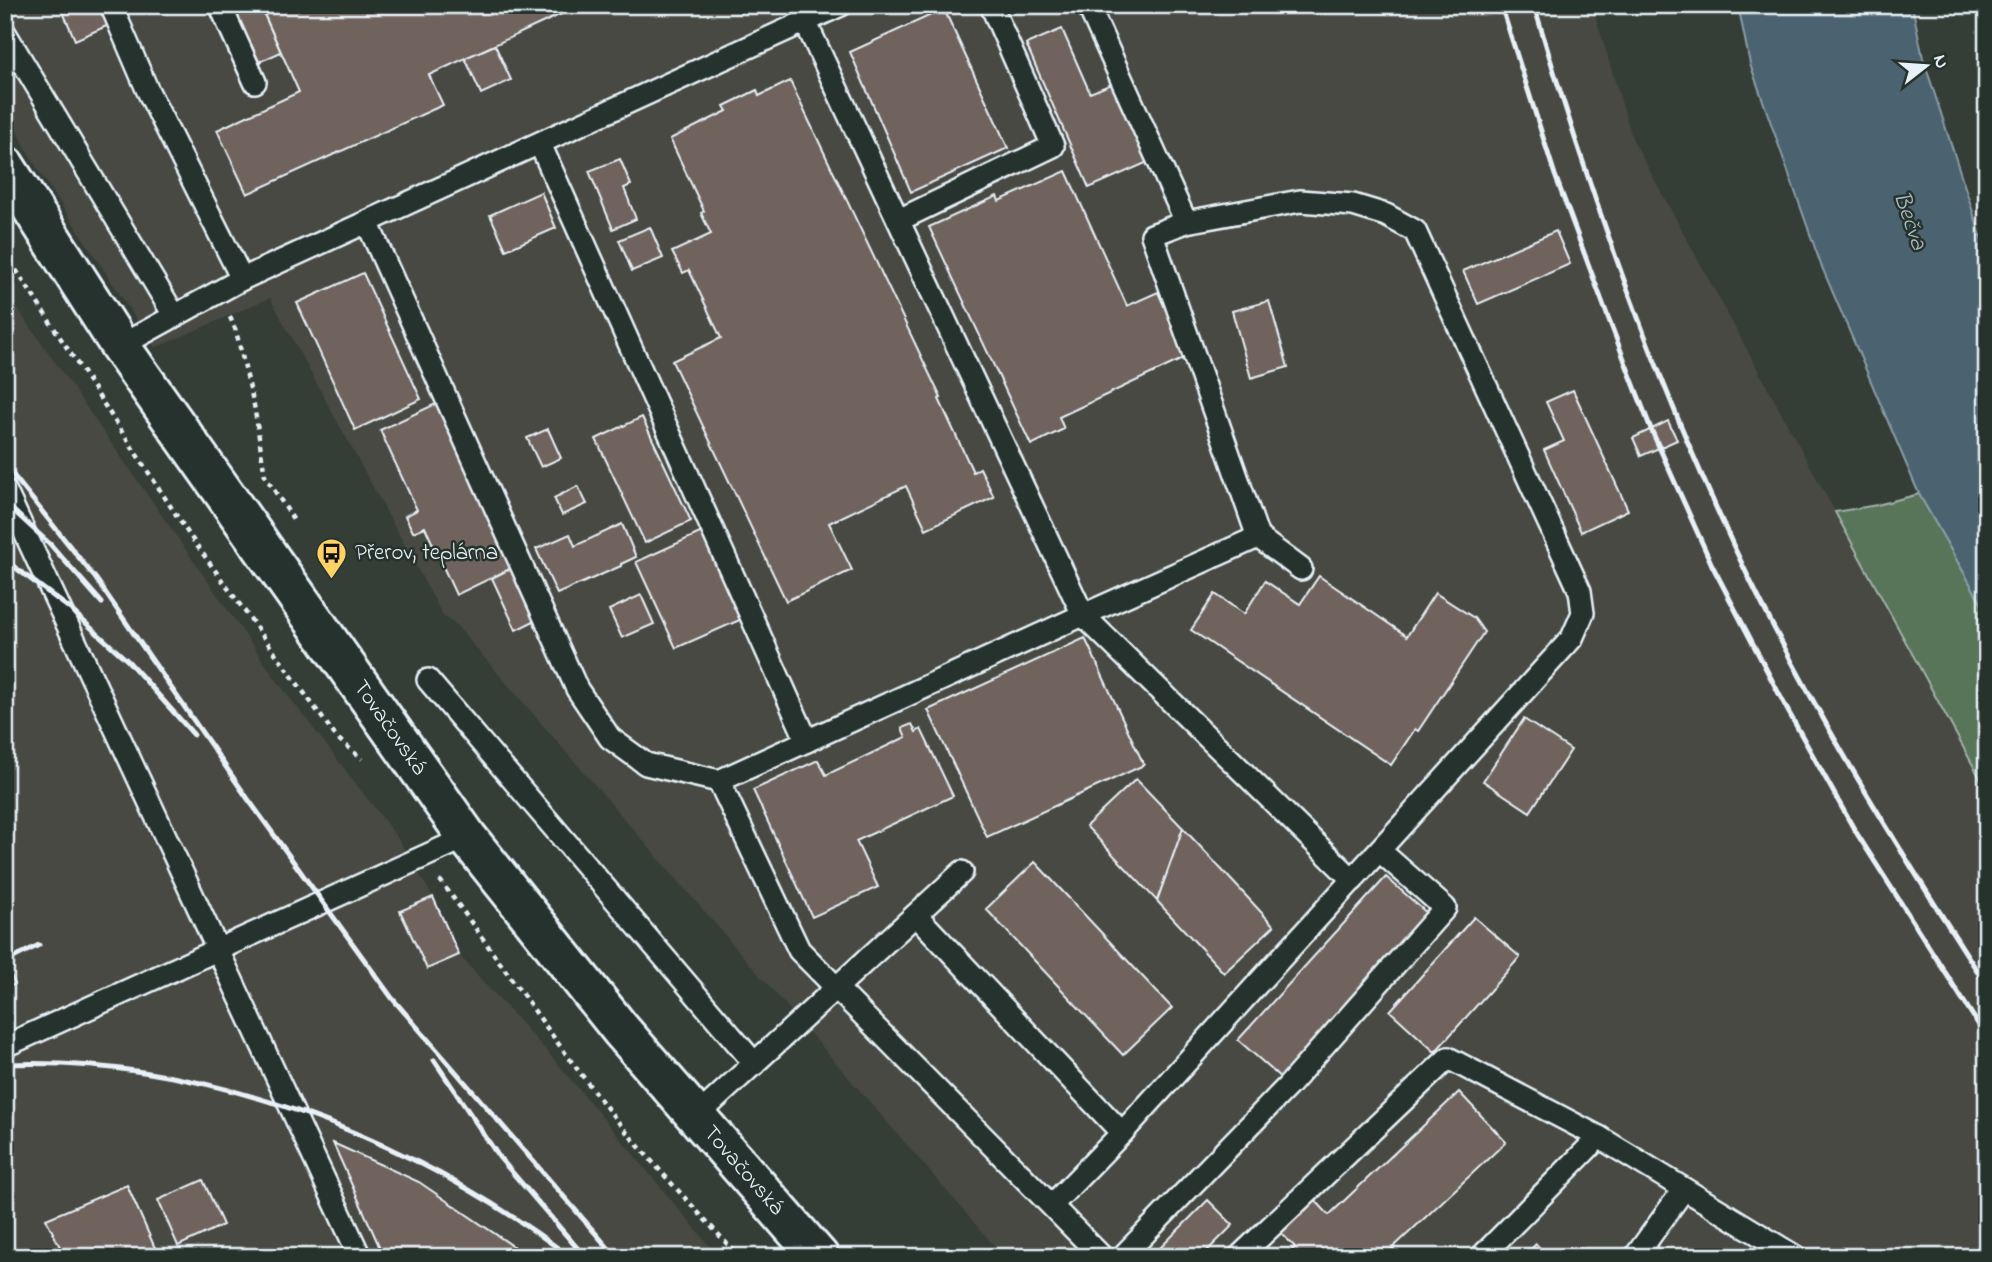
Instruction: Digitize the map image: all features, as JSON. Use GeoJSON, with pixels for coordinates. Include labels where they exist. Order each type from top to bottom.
{"type":"FeatureCollection","features":[{"type":"Feature","properties":{"kind":"main road","name":"Tovačovská"},"geometry":{"type":"LineString","coordinates":[[5,166],[120,346],[467,836],[604,1009],[819,1257]]}},
{"type":"Feature","properties":{"kind":"lane"},"geometry":{"type":"LineString","coordinates":[[111,5],[147,89],[243,279]]}},
{"type":"Feature","properties":{"kind":"lane"},"geometry":{"type":"LineString","coordinates":[[220,5],[255,82]]}},
{"type":"Feature","properties":{"kind":"lane"},"geometry":{"type":"LineString","coordinates":[[120,346],[243,279],[841,5]]}},
{"type":"Feature","properties":{"kind":"lane"},"geometry":{"type":"LineString","coordinates":[[898,220],[1053,146],[991,5]]}},
{"type":"Feature","properties":{"kind":"lane"},"geometry":{"type":"LineString","coordinates":[[1088,5],[1186,222]]}},
{"type":"Feature","properties":{"kind":"lane"},"geometry":{"type":"LineString","coordinates":[[805,21],[1083,615],[1353,880]]}},
{"type":"Feature","properties":{"kind":"lane"},"geometry":{"type":"LineString","coordinates":[[5,33],[174,315]]}},
{"type":"Feature","properties":{"kind":"lane"},"geometry":{"type":"LineString","coordinates":[[540,144],[807,741]]}},
{"type":"Feature","properties":{"kind":"lane"},"geometry":{"type":"LineString","coordinates":[[1052,1205],[1122,1133],[1573,638],[1583,613],[1580,590],[1415,231],[1386,215],[1353,205],[1300,201],[1186,222],[1152,235],[1258,537],[1301,569]]}},
{"type":"Feature","properties":{"kind":"lane"},"geometry":{"type":"LineString","coordinates":[[368,222],[577,689],[610,737],[646,764],[719,781],[1258,537]]}},
{"type":"Feature","properties":{"kind":"lane"},"geometry":{"type":"LineString","coordinates":[[5,490],[360,1257]]}},
{"type":"Feature","properties":{"kind":"lane"},"geometry":{"type":"LineString","coordinates":[[428,680],[755,1064]]}},
{"type":"Feature","properties":{"kind":"lane"},"geometry":{"type":"LineString","coordinates":[[719,781],[799,950],[1102,1257]]}},
{"type":"Feature","properties":{"kind":"lane"},"geometry":{"type":"LineString","coordinates":[[5,1046],[467,836]]}},
{"type":"Feature","properties":{"kind":"lane"},"geometry":{"type":"LineString","coordinates":[[1122,1257],[1287,1086],[1445,908],[1380,851]]}},
{"type":"Feature","properties":{"kind":"lane"},"geometry":{"type":"LineString","coordinates":[[696,1117],[962,872]]}},
{"type":"Feature","properties":{"kind":"lane"},"geometry":{"type":"LineString","coordinates":[[916,915],[1122,1133]]}},
{"type":"Feature","properties":{"kind":"lane"},"geometry":{"type":"LineString","coordinates":[[1239,1257],[1448,1058],[1599,1137],[1796,1257]]}},
{"type":"Feature","properties":{"kind":"lane"},"geometry":{"type":"LineString","coordinates":[[1481,1257],[1599,1137]]}},
{"type":"Feature","properties":{"kind":"lane"},"geometry":{"type":"LineString","coordinates":[[1635,1257],[1684,1188]]}},
{"type":"Feature","properties":{"kind":"path"},"geometry":{"type":"LineString","coordinates":[[5,253],[190,536],[337,738],[364,761]]}},
{"type":"Feature","properties":{"kind":"path"},"geometry":{"type":"LineString","coordinates":[[218,292],[236,331],[254,405],[265,476],[302,532]]}},
{"type":"Feature","properties":{"kind":"path"},"geometry":{"type":"LineString","coordinates":[[424,856],[548,1032],[610,1112],[739,1257]]}},
{"type":"Feature","properties":{"kind":"shaded area"},"geometry":{"type":"Polygon","coordinates":[[[5,5],[1592,5],[1633,140],[1987,791],[1987,1257],[1004,1257],[456,625],[442,614],[270,298],[155,348],[37,168],[5,110],[5,5]]]}},
{"type":"Feature","properties":{"kind":"shaded area"},"geometry":{"type":"Polygon","coordinates":[[[5,285],[18,309],[280,685],[397,837],[433,897],[459,955],[552,1057],[719,1257],[5,1257],[5,285]]]}},
{"type":"Feature","properties":{"kind":"green space"},"geometry":{"type":"Polygon","coordinates":[[[1919,494],[1987,613],[1987,791],[1835,512],[1919,494]]]}},
{"type":"Feature","properties":{"kind":"water","name":"Bečva"},"geometry":{"type":"Polygon","coordinates":[[[1738,5],[1912,5],[1923,58],[1987,255],[1987,613],[1919,494],[1821,265],[1750,64],[1738,5]]]}},
{"type":"Feature","properties":{"kind":"building"},"geometry":{"type":"Polygon","coordinates":[[[60,5],[100,5],[109,25],[75,40],[60,5]]]}},
{"type":"Feature","properties":{"kind":"building"},"geometry":{"type":"Polygon","coordinates":[[[226,5],[260,5],[281,52],[259,62],[251,44],[245,46],[226,5]]]}},
{"type":"Feature","properties":{"kind":"building"},"geometry":{"type":"Polygon","coordinates":[[[260,5],[581,5],[429,75],[443,105],[247,194],[217,130],[299,92],[260,5]]]}},
{"type":"Feature","properties":{"kind":"building"},"geometry":{"type":"Polygon","coordinates":[[[944,9],[1008,148],[911,192],[850,52],[944,9]]]}},
{"type":"Feature","properties":{"kind":"building"},"geometry":{"type":"Polygon","coordinates":[[[1062,29],[1090,93],[1114,83],[1148,162],[1089,188],[1026,44],[1062,29]]]}},
{"type":"Feature","properties":{"kind":"building"},"geometry":{"type":"Polygon","coordinates":[[[495,45],[511,80],[481,94],[465,58],[495,45]]]}},
{"type":"Feature","properties":{"kind":"building"},"geometry":{"type":"Polygon","coordinates":[[[790,81],[941,398],[939,399],[973,472],[980,468],[994,497],[926,529],[906,486],[829,523],[852,570],[786,601],[672,361],[721,338],[689,270],[683,273],[672,252],[711,234],[701,213],[704,211],[670,139],[727,111],[724,106],[757,90],[759,96],[790,81]]]}},
{"type":"Feature","properties":{"kind":"building"},"geometry":{"type":"Polygon","coordinates":[[[620,159],[631,185],[624,188],[636,219],[613,229],[589,171],[620,159]]]}},
{"type":"Feature","properties":{"kind":"building"},"geometry":{"type":"Polygon","coordinates":[[[1066,171],[1127,306],[1158,292],[1187,357],[1059,417],[1064,429],[1031,445],[929,227],[997,196],[999,201],[1066,171]]]}},
{"type":"Feature","properties":{"kind":"building"},"geometry":{"type":"Polygon","coordinates":[[[541,192],[556,228],[506,250],[490,215],[541,192]]]}},
{"type":"Feature","properties":{"kind":"building"},"geometry":{"type":"Polygon","coordinates":[[[650,227],[663,258],[632,271],[619,240],[650,227]]]}},
{"type":"Feature","properties":{"kind":"building"},"geometry":{"type":"Polygon","coordinates":[[[1556,231],[1570,264],[1478,304],[1463,271],[1556,231]]]}},
{"type":"Feature","properties":{"kind":"building"},"geometry":{"type":"Polygon","coordinates":[[[363,273],[421,399],[355,430],[297,303],[363,273]]]}},
{"type":"Feature","properties":{"kind":"building"},"geometry":{"type":"Polygon","coordinates":[[[1269,301],[1288,367],[1251,378],[1232,311],[1269,301]]]}},
{"type":"Feature","properties":{"kind":"building"},"geometry":{"type":"Polygon","coordinates":[[[1573,390],[1628,510],[1581,532],[1544,450],[1564,441],[1546,402],[1573,390]]]}},
{"type":"Feature","properties":{"kind":"building"},"geometry":{"type":"Polygon","coordinates":[[[442,401],[518,565],[456,595],[425,527],[413,532],[405,516],[417,510],[380,430],[442,401]]]}},
{"type":"Feature","properties":{"kind":"building"},"geometry":{"type":"Polygon","coordinates":[[[642,417],[691,521],[645,543],[596,439],[642,417]]]}},
{"type":"Feature","properties":{"kind":"building"},"geometry":{"type":"Polygon","coordinates":[[[1668,421],[1677,440],[1641,456],[1633,438],[1668,421]]]}},
{"type":"Feature","properties":{"kind":"building"},"geometry":{"type":"Polygon","coordinates":[[[548,429],[561,458],[541,467],[527,438],[548,429]]]}},
{"type":"Feature","properties":{"kind":"building"},"geometry":{"type":"Polygon","coordinates":[[[578,486],[587,504],[562,515],[554,498],[578,486]]]}},
{"type":"Feature","properties":{"kind":"building"},"geometry":{"type":"Polygon","coordinates":[[[622,524],[636,557],[557,594],[536,549],[570,534],[575,546],[622,524]]]}},
{"type":"Feature","properties":{"kind":"building"},"geometry":{"type":"Polygon","coordinates":[[[702,532],[742,619],[676,648],[636,562],[702,532]]]}},
{"type":"Feature","properties":{"kind":"building"},"geometry":{"type":"Polygon","coordinates":[[[518,565],[542,617],[516,630],[492,578],[518,565]]]}},
{"type":"Feature","properties":{"kind":"building"},"geometry":{"type":"Polygon","coordinates":[[[1319,576],[1407,636],[1435,593],[1474,618],[1484,632],[1418,731],[1415,729],[1391,765],[1191,630],[1215,594],[1244,614],[1265,581],[1300,604],[1319,576]]]}},
{"type":"Feature","properties":{"kind":"building"},"geometry":{"type":"Polygon","coordinates":[[[641,595],[654,624],[622,638],[609,610],[641,595]]]}},
{"type":"Feature","properties":{"kind":"building"},"geometry":{"type":"Polygon","coordinates":[[[1085,638],[1144,765],[987,837],[928,710],[1085,638]]]}},
{"type":"Feature","properties":{"kind":"building"},"geometry":{"type":"Polygon","coordinates":[[[1524,719],[1571,750],[1530,812],[1483,781],[1524,719]]]}},
{"type":"Feature","properties":{"kind":"building"},"geometry":{"type":"Polygon","coordinates":[[[912,724],[916,732],[921,729],[953,796],[856,841],[878,887],[812,917],[753,790],[818,760],[826,775],[906,737],[902,728],[912,724]]]}},
{"type":"Feature","properties":{"kind":"building"},"geometry":{"type":"Polygon","coordinates":[[[1136,779],[1183,828],[1157,901],[1086,826],[1136,779]]]}},
{"type":"Feature","properties":{"kind":"building"},"geometry":{"type":"Polygon","coordinates":[[[1183,828],[1274,926],[1224,973],[1157,901],[1183,828]]]}},
{"type":"Feature","properties":{"kind":"building"},"geometry":{"type":"Polygon","coordinates":[[[1035,862],[1172,1008],[1123,1055],[986,909],[1035,862]]]}},
{"type":"Feature","properties":{"kind":"building"},"geometry":{"type":"Polygon","coordinates":[[[1386,877],[1428,914],[1281,1078],[1238,1040],[1386,877]]]}},
{"type":"Feature","properties":{"kind":"building"},"geometry":{"type":"Polygon","coordinates":[[[433,897],[459,955],[427,969],[400,911],[433,897]]]}},
{"type":"Feature","properties":{"kind":"building"},"geometry":{"type":"Polygon","coordinates":[[[1474,917],[1520,957],[1435,1052],[1390,1011],[1474,917]]]}},
{"type":"Feature","properties":{"kind":"building"},"geometry":{"type":"Polygon","coordinates":[[[5,962],[15,984],[5,989],[5,962]]]}},
{"type":"Feature","properties":{"kind":"building"},"geometry":{"type":"Polygon","coordinates":[[[1459,1092],[1506,1142],[1383,1257],[1284,1257],[1295,1247],[1280,1232],[1315,1200],[1329,1215],[1459,1092]]]}},
{"type":"Feature","properties":{"kind":"building"},"geometry":{"type":"Polygon","coordinates":[[[333,1143],[419,1182],[529,1257],[384,1257],[333,1143]]]}},
{"type":"Feature","properties":{"kind":"building"},"geometry":{"type":"Polygon","coordinates":[[[203,1180],[223,1225],[178,1246],[158,1200],[203,1180]]]}},
{"type":"Feature","properties":{"kind":"building"},"geometry":{"type":"Polygon","coordinates":[[[127,1185],[159,1257],[45,1257],[44,1253],[60,1247],[46,1219],[127,1185]]]}},
{"type":"Feature","properties":{"kind":"building"},"geometry":{"type":"Polygon","coordinates":[[[1208,1200],[1233,1225],[1201,1257],[1151,1257],[1208,1200]]]}},
{"type":"Feature","properties":{"kind":"building"},"geometry":{"type":"Polygon","coordinates":[[[1536,1244],[1548,1257],[1523,1257],[1536,1244]]]}},
{"type":"Feature","properties":{"kind":"railway"},"geometry":{"type":"LineString","coordinates":[[1501,5],[1555,175],[1611,325],[1651,429],[1712,565],[1788,711],[1854,829],[1987,1038]]}},
{"type":"Feature","properties":{"kind":"railway"},"geometry":{"type":"LineString","coordinates":[[1534,5],[1624,280],[1676,414],[1734,547],[1821,716],[1987,986]]}},
{"type":"Feature","properties":{"kind":"railway"},"geometry":{"type":"LineString","coordinates":[[5,465],[96,579],[248,799],[392,998],[616,1257]]}},
{"type":"Feature","properties":{"kind":"railway"},"geometry":{"type":"LineString","coordinates":[[5,503],[50,544],[102,603]]}},
{"type":"Feature","properties":{"kind":"railway"},"geometry":{"type":"LineString","coordinates":[[5,560],[69,608],[128,661],[194,735]]}},
{"type":"Feature","properties":{"kind":"railway"},"geometry":{"type":"LineString","coordinates":[[5,962],[39,945]]}},
{"type":"Feature","properties":{"kind":"railway"},"geometry":{"type":"LineString","coordinates":[[434,1060],[499,1157],[585,1257]]}},
{"type":"Feature","properties":{"kind":"railway"},"geometry":{"type":"LineString","coordinates":[[5,1064],[80,1065],[155,1074],[230,1090],[303,1113],[375,1142],[443,1176],[509,1214],[570,1257]]}},
{"type":"Feature","properties":{"kind":"place","name":"Přerov, teplárna"},"geometry":{"type":"Point","coordinates":[332,580]}}]}
